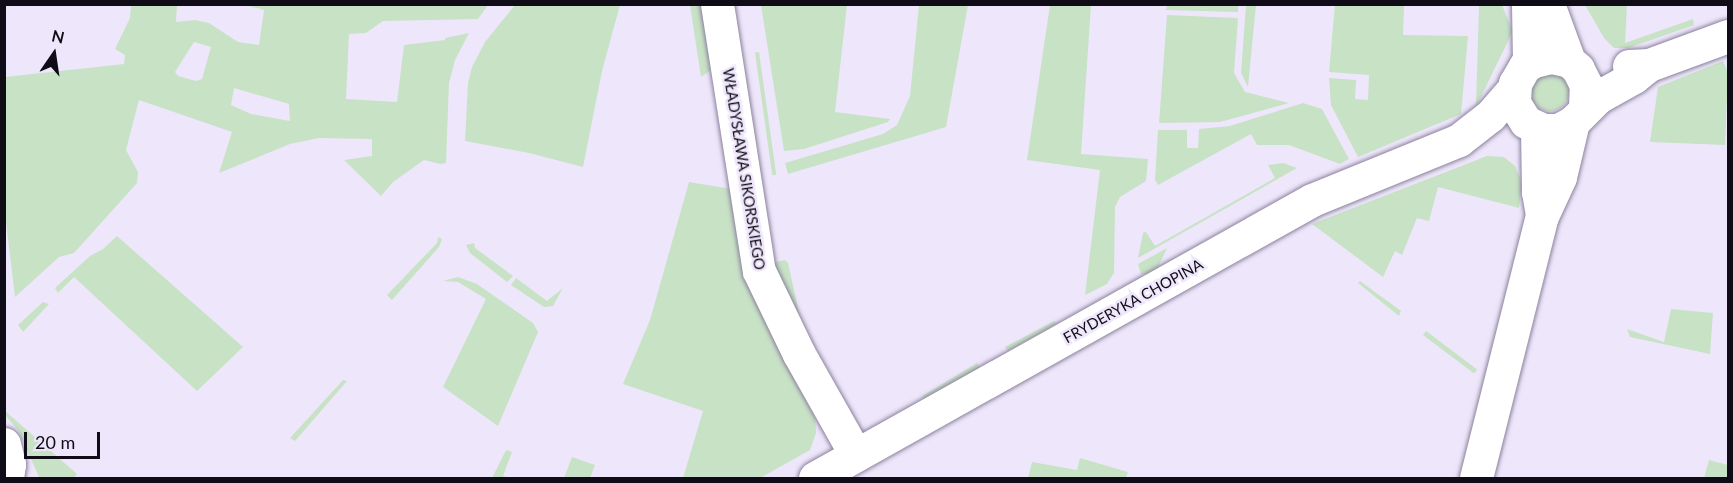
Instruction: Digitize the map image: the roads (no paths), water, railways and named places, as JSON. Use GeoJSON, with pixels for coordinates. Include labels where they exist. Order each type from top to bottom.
{"type":"FeatureCollection","features":[{"type":"Feature","properties":{"kind":"street","name":"WŁADYSŁAWA SIKORSKIEGO"},"geometry":{"type":"LineString","coordinates":[[717,4],[759,272],[799,354],[856,455]]}},
{"type":"Feature","properties":{"kind":"street"},"geometry":{"type":"LineString","coordinates":[[1528,4],[1518,112],[1533,126],[1542,216]]}},
{"type":"Feature","properties":{"kind":"street"},"geometry":{"type":"LineString","coordinates":[[1476,478],[1542,216],[1560,177],[1586,85],[1572,64],[1548,4]]}},
{"type":"Feature","properties":{"kind":"street"},"geometry":{"type":"LineString","coordinates":[[1460,140],[1498,136],[1533,126],[1558,130],[1649,65],[1728,36]]}},
{"type":"Feature","properties":{"kind":"street"},"geometry":{"type":"LineString","coordinates":[[1460,140],[1490,116],[1521,76],[1551,57],[1572,64],[1649,65]]}},
{"type":"Feature","properties":{"kind":"street","name":"FRYDERYKA CHOPINA"},"geometry":{"type":"LineString","coordinates":[[815,478],[1142,298],[1312,200],[1460,140]]}},
{"type":"Feature","properties":{"kind":"street"},"geometry":{"type":"LineString","coordinates":[[4,444],[9,464],[7,478]]}}]}
